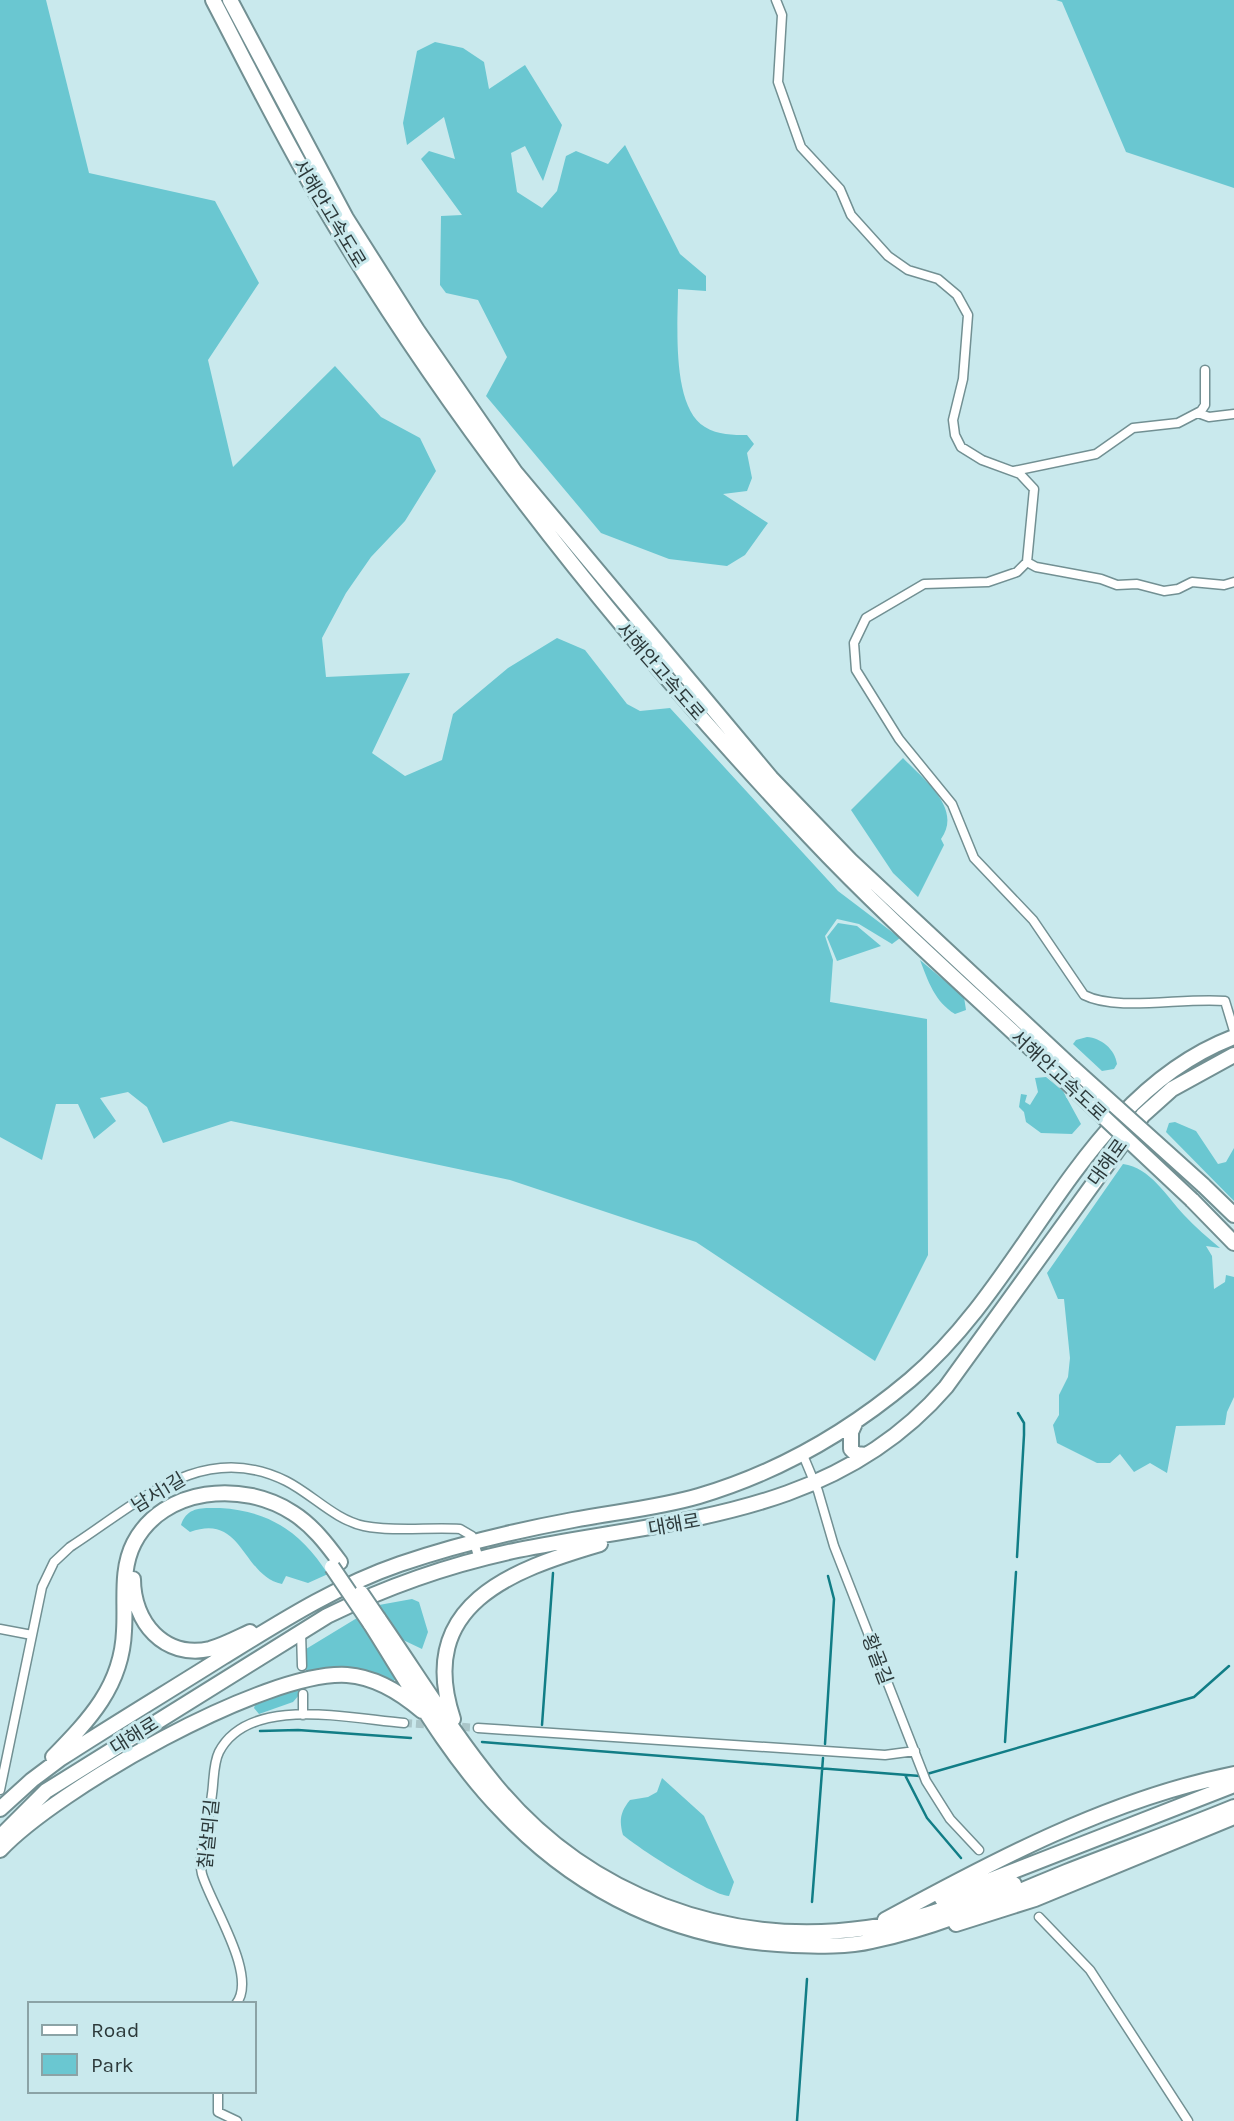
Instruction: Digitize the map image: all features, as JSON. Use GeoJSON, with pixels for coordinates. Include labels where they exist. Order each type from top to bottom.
{"type":"FeatureCollection","features":[{"type":"Feature","properties":{"kind":"highway","name":"서해안고속도로"},"geometry":{"type":"LineString","coordinates":[[213,0],[320,202],[459,414],[587,584],[692,707],[813,840],[1067,1072],[1203,1185],[1234,1215]]}},
{"type":"Feature","properties":{"kind":"highway","name":"서해안고속도로"},"geometry":{"type":"LineString","coordinates":[[230,0],[346,218],[416,330],[515,472],[780,787],[850,860],[1067,1072],[1234,1243]]}},
{"type":"Feature","properties":{"kind":"highway","name":"대해로"},"geometry":{"type":"LineString","coordinates":[[0,1809],[22,1788],[82,1745],[302,1608],[398,1564],[474,1541],[663,1505],[739,1483],[803,1455],[857,1420],[909,1381],[966,1324],[1103,1136],[1132,1102],[1165,1074],[1234,1037]]}},
{"type":"Feature","properties":{"kind":"highway","name":"대해로"},"geometry":{"type":"LineString","coordinates":[[0,1837],[46,1791],[301,1632],[369,1596],[479,1559],[752,1507],[815,1483],[866,1455],[918,1417],[946,1387],[1143,1115],[1172,1089],[1234,1055]]}},
{"type":"Feature","properties":{"kind":"highway"},"geometry":{"type":"LineString","coordinates":[[857,1420],[850,1443],[856,1454],[866,1455]]}},
{"type":"Feature","properties":{"kind":"highway"},"geometry":{"type":"LineString","coordinates":[[739,1483],[749,1486],[753,1492],[752,1507]]}},
{"type":"Feature","properties":{"kind":"highway"},"geometry":{"type":"LineString","coordinates":[[22,1788],[90,1718],[106,1697],[120,1663],[124,1643],[128,1558],[140,1532],[161,1511],[189,1498],[212,1494],[259,1498],[281,1506],[302,1520],[336,1564],[374,1621],[436,1724],[478,1783],[517,1828],[543,1852],[603,1893],[680,1927],[732,1940],[811,1946],[871,1935],[998,1900],[1234,1807]]}},
{"type":"Feature","properties":{"kind":"highway"},"geometry":{"type":"LineString","coordinates":[[302,1608],[220,1645],[198,1650],[179,1649],[163,1642],[142,1620],[134,1592],[136,1561],[148,1536],[172,1514],[205,1502],[229,1500],[253,1503],[285,1517],[307,1534],[336,1564]]}},
{"type":"Feature","properties":{"kind":"highway"},"geometry":{"type":"LineString","coordinates":[[458,1734],[445,1687],[446,1656],[453,1629],[478,1597],[529,1567],[660,1526]]}},
{"type":"Feature","properties":{"kind":"highway"},"geometry":{"type":"LineString","coordinates":[[374,1621],[498,1788],[548,1840],[622,1889],[685,1915],[736,1926],[790,1933],[909,1937],[1012,1907],[1234,1817]]}},
{"type":"Feature","properties":{"kind":"highway"},"geometry":{"type":"LineString","coordinates":[[0,1850],[45,1811],[146,1748],[211,1716],[308,1679],[339,1675],[372,1681],[406,1698],[436,1724]]}},
{"type":"Feature","properties":{"kind":"highway"},"geometry":{"type":"LineString","coordinates":[[871,1935],[1041,1840],[1182,1785],[1234,1774]]}},
{"type":"Feature","properties":{"kind":"highway"},"geometry":{"type":"LineString","coordinates":[[871,1935],[1104,1833],[1234,1785]]}},
{"type":"Feature","properties":{"kind":"highway"},"geometry":{"type":"LineString","coordinates":[[871,1935],[1234,1798]]}},
{"type":"Feature","properties":{"kind":"street"},"geometry":{"type":"LineString","coordinates":[[776,0],[782,15],[778,82],[802,147],[840,189],[851,215],[887,256],[899,266],[949,287],[965,306],[968,314],[963,379],[953,420],[955,435],[961,447],[982,460],[1014,471],[1034,489],[1027,562],[1017,572],[988,582],[924,584],[866,618],[854,643],[856,670],[899,739],[953,804],[974,858],[1033,920],[1084,995],[1097,1002],[1113,1003],[1197,998],[1225,1001],[1234,1031]]}},
{"type":"Feature","properties":{"kind":"street"},"geometry":{"type":"LineString","coordinates":[[1014,471],[1096,454],[1133,428],[1178,423],[1199,413],[1207,398],[1205,370]]}},
{"type":"Feature","properties":{"kind":"street"},"geometry":{"type":"LineString","coordinates":[[1199,413],[1209,417],[1234,414]]}},
{"type":"Feature","properties":{"kind":"street"},"geometry":{"type":"LineString","coordinates":[[1027,562],[1036,567],[1101,579],[1116,585],[1137,584],[1164,591],[1178,589],[1192,582],[1234,582]]}},
{"type":"Feature","properties":{"kind":"street","name":"황골길"},"geometry":{"type":"LineString","coordinates":[[803,1455],[815,1483],[834,1546],[921,1770],[950,1819],[979,1850]]}},
{"type":"Feature","properties":{"kind":"street","name":"남서1길"},"geometry":{"type":"LineString","coordinates":[[0,1790],[42,1587],[61,1554],[169,1484],[210,1467],[234,1465],[274,1475],[362,1525],[460,1529],[474,1541]]}},
{"type":"Feature","properties":{"kind":"street"},"geometry":{"type":"LineString","coordinates":[[474,1541],[479,1559]]}},
{"type":"Feature","properties":{"kind":"street"},"geometry":{"type":"LineString","coordinates":[[0,1629],[31,1637]]}},
{"type":"Feature","properties":{"kind":"street"},"geometry":{"type":"LineString","coordinates":[[301,1632],[302,1666]]}},
{"type":"Feature","properties":{"kind":"street"},"geometry":{"type":"LineString","coordinates":[[303,1694],[303,1715]]}},
{"type":"Feature","properties":{"kind":"street","name":"칡살뫼길"},"geometry":{"type":"LineString","coordinates":[[237,2002],[242,1987],[231,1937],[201,1867],[216,1762],[224,1745],[246,1726],[274,1716],[303,1715],[404,1723]]}},
{"type":"Feature","properties":{"kind":"street"},"geometry":{"type":"LineString","coordinates":[[478,1728],[885,1755],[915,1751]]}},
{"type":"Feature","properties":{"kind":"street"},"geometry":{"type":"LineString","coordinates":[[1039,1917],[1090,1970],[1188,2121]]}},
{"type":"Feature","properties":{"kind":"street"},"geometry":{"type":"LineString","coordinates":[[218,2093],[218,2112],[237,2121]]}},
{"type":"Feature","properties":{"kind":"green space"},"geometry":{"type":"Polygon","coordinates":[[[0,0],[46,0],[89,173],[215,201],[259,283],[208,360],[233,467],[335,366],[381,417],[420,438],[436,471],[405,521],[371,557],[346,593],[322,638],[326,677],[410,673],[372,753],[405,776],[442,760],[453,714],[508,668],[557,638],[585,650],[627,704],[640,711],[670,708],[838,891],[900,938],[892,944],[859,924],[837,919],[825,936],[833,960],[830,1002],[927,1019],[928,1255],[875,1361],[696,1242],[510,1180],[231,1121],[163,1143],[147,1107],[128,1092],[100,1098],[116,1121],[94,1139],[78,1104],[56,1104],[42,1160],[0,1137],[0,0]]]}},
{"type":"Feature","properties":{"kind":"green space"},"geometry":{"type":"Polygon","coordinates":[[[1056,0],[1234,0],[1234,188],[1126,152],[1062,2],[1056,0]]]}},
{"type":"Feature","properties":{"kind":"green space"},"geometry":{"type":"Polygon","coordinates":[[[435,42],[463,48],[484,62],[489,89],[525,65],[562,125],[543,181],[525,146],[511,153],[517,192],[542,208],[557,191],[566,156],[576,151],[608,164],[625,145],[680,254],[706,276],[706,291],[678,289],[679,363],[686,402],[694,417],[705,427],[720,433],[747,435],[754,444],[747,453],[752,478],[747,491],[723,494],[768,523],[745,555],[727,566],[669,559],[601,533],[486,396],[507,357],[478,300],[446,293],[440,285],[441,216],[462,215],[421,159],[429,151],[455,159],[444,117],[407,145],[403,123],[417,51],[435,42]]]}},
{"type":"Feature","properties":{"kind":"green space"},"geometry":{"type":"Polygon","coordinates":[[[903,758],[938,795],[947,816],[947,827],[941,839],[944,845],[918,897],[893,873],[851,810],[903,758]]]}},
{"type":"Feature","properties":{"kind":"green space"},"geometry":{"type":"Polygon","coordinates":[[[838,923],[857,926],[881,946],[837,961],[827,937],[838,923]]]}},
{"type":"Feature","properties":{"kind":"green space"},"geometry":{"type":"Polygon","coordinates":[[[920,960],[964,997],[966,1010],[955,1014],[942,1003],[920,960]]]}},
{"type":"Feature","properties":{"kind":"green space"},"geometry":{"type":"Polygon","coordinates":[[[1087,1037],[1102,1042],[1110,1049],[1117,1064],[1114,1069],[1102,1071],[1073,1044],[1076,1040],[1087,1037]]]}},
{"type":"Feature","properties":{"kind":"green space"},"geometry":{"type":"Polygon","coordinates":[[[1046,1077],[1063,1091],[1081,1124],[1072,1134],[1041,1133],[1026,1122],[1024,1112],[1019,1107],[1021,1094],[1027,1095],[1025,1102],[1030,1105],[1038,1092],[1035,1078],[1046,1077]]]}},
{"type":"Feature","properties":{"kind":"green space"},"geometry":{"type":"Polygon","coordinates":[[[1175,1122],[1196,1131],[1218,1164],[1226,1162],[1234,1148],[1234,1201],[1166,1132],[1169,1123],[1175,1122]]]}},
{"type":"Feature","properties":{"kind":"green space"},"geometry":{"type":"Polygon","coordinates":[[[1123,1164],[1150,1177],[1188,1219],[1220,1248],[1206,1246],[1212,1256],[1214,1289],[1225,1282],[1226,1275],[1234,1277],[1234,1397],[1225,1425],[1176,1426],[1167,1473],[1150,1463],[1134,1472],[1120,1454],[1110,1463],[1097,1463],[1057,1443],[1053,1425],[1059,1415],[1059,1395],[1068,1377],[1070,1358],[1064,1299],[1058,1299],[1047,1273],[1123,1164]]]}},
{"type":"Feature","properties":{"kind":"green space"},"geometry":{"type":"Polygon","coordinates":[[[220,1508],[255,1514],[283,1527],[307,1547],[328,1574],[308,1583],[286,1576],[282,1584],[269,1579],[258,1570],[232,1538],[221,1531],[208,1528],[190,1532],[181,1525],[191,1511],[220,1508]]]}},
{"type":"Feature","properties":{"kind":"green space"},"geometry":{"type":"Polygon","coordinates":[[[412,1599],[419,1602],[428,1632],[422,1649],[401,1639],[379,1605],[412,1599]]]}},
{"type":"Feature","properties":{"kind":"green space"},"geometry":{"type":"Polygon","coordinates":[[[357,1618],[390,1665],[396,1679],[392,1682],[328,1668],[306,1672],[306,1649],[357,1618]]]}},
{"type":"Feature","properties":{"kind":"green space"},"geometry":{"type":"Polygon","coordinates":[[[300,1687],[300,1694],[293,1702],[259,1714],[254,1708],[255,1705],[300,1687]]]}},
{"type":"Feature","properties":{"kind":"green space"},"geometry":{"type":"Polygon","coordinates":[[[662,1778],[704,1816],[734,1882],[729,1896],[692,1880],[623,1835],[621,1817],[627,1804],[630,1800],[648,1797],[657,1792],[662,1778]]]}},
{"type":"Feature","properties":{"kind":"waterway"},"geometry":{"type":"LineString","coordinates":[[1017,1557],[1024,1435],[1024,1423],[1018,1413]]}},
{"type":"Feature","properties":{"kind":"waterway"},"geometry":{"type":"LineString","coordinates":[[1005,1742],[1016,1572]]}},
{"type":"Feature","properties":{"kind":"waterway"},"geometry":{"type":"LineString","coordinates":[[542,1725],[553,1573]]}},
{"type":"Feature","properties":{"kind":"waterway"},"geometry":{"type":"LineString","coordinates":[[825,1744],[834,1599],[828,1576]]}},
{"type":"Feature","properties":{"kind":"waterway"},"geometry":{"type":"LineString","coordinates":[[482,1742],[920,1776],[1194,1697],[1229,1666]]}},
{"type":"Feature","properties":{"kind":"waterway"},"geometry":{"type":"LineString","coordinates":[[260,1731],[298,1730],[411,1738]]}},
{"type":"Feature","properties":{"kind":"waterway"},"geometry":{"type":"LineString","coordinates":[[812,1902],[823,1758]]}},
{"type":"Feature","properties":{"kind":"waterway"},"geometry":{"type":"LineString","coordinates":[[905,1775],[927,1818],[961,1858]]}},
{"type":"Feature","properties":{"kind":"waterway"},"geometry":{"type":"LineString","coordinates":[[797,2121],[807,1979]]}},
{"type":"Feature","properties":{"kind":"tunnel"},"geometry":{"type":"LineString","coordinates":[[404,1723],[433,1725]]}},
{"type":"Feature","properties":{"kind":"tunnel"},"geometry":{"type":"LineString","coordinates":[[450,1726],[478,1728]]}}]}
